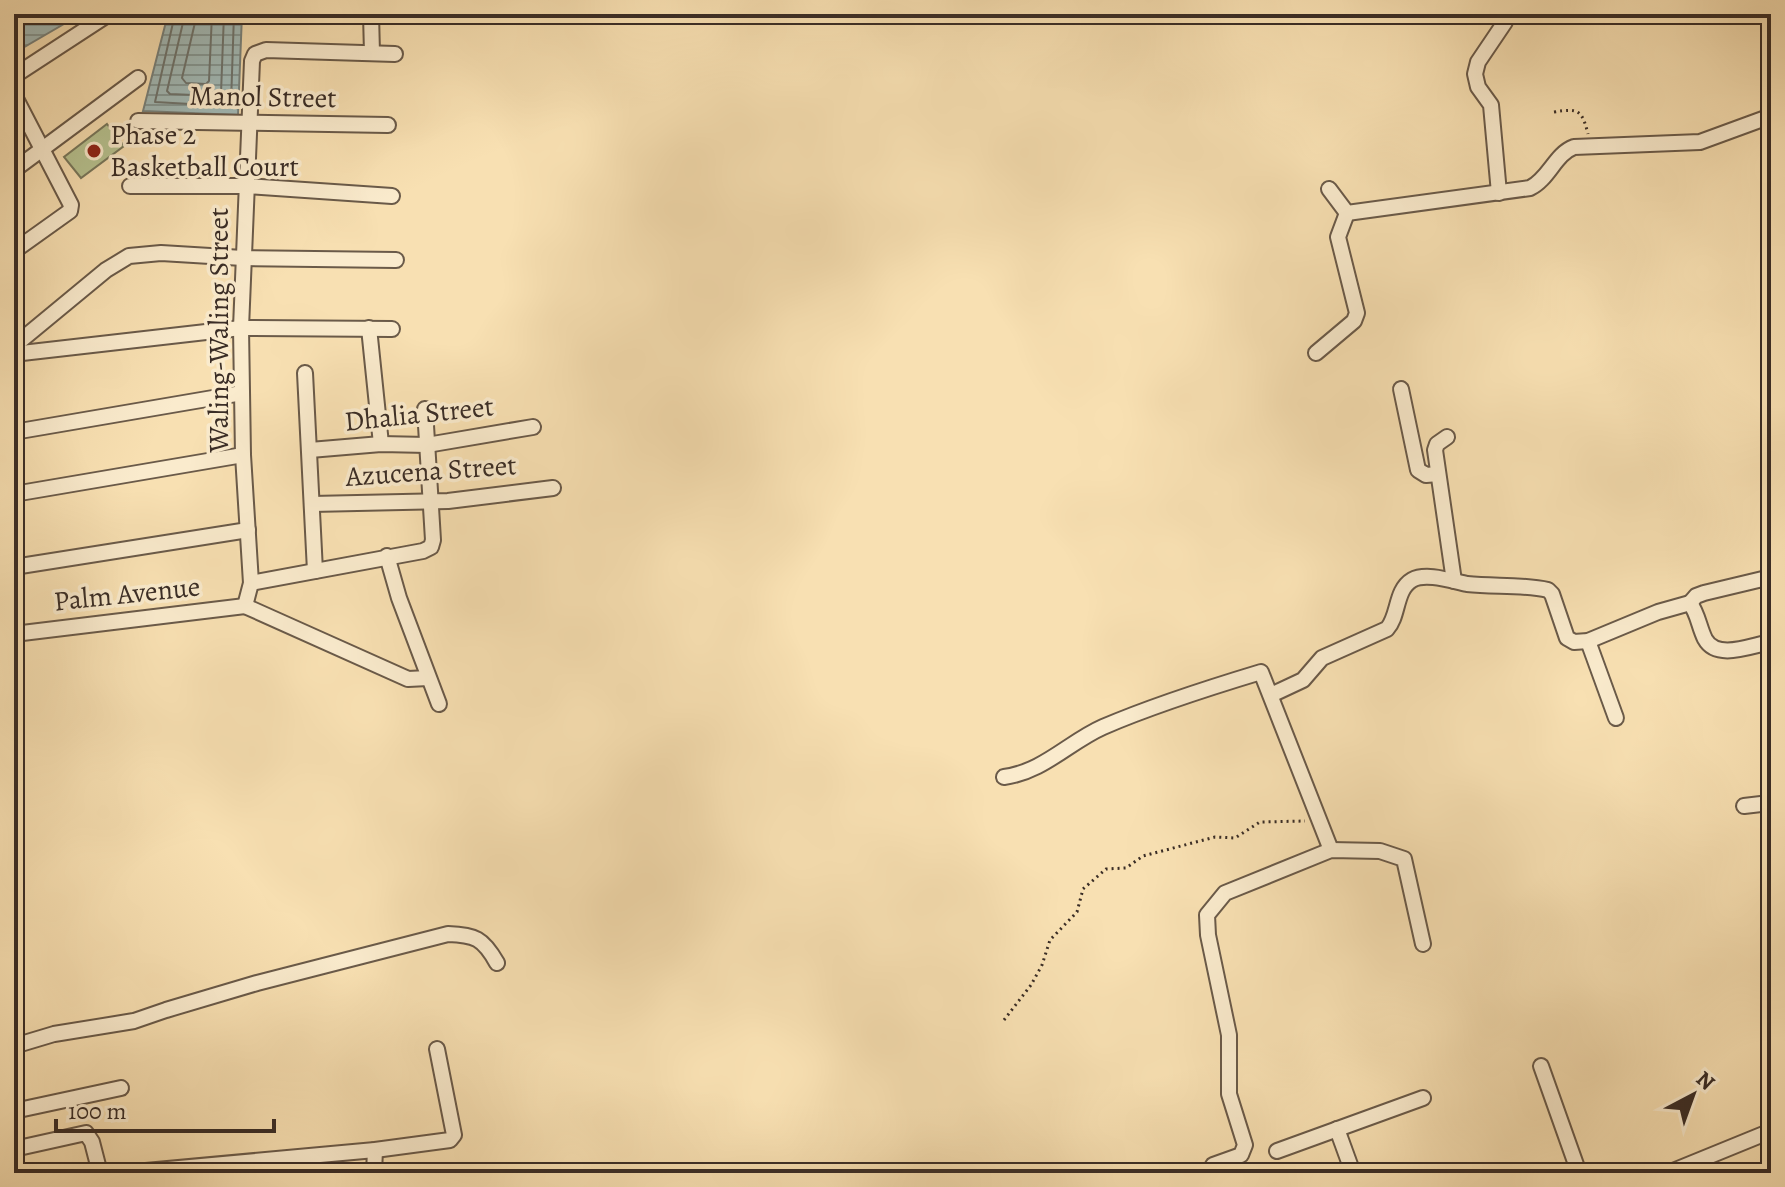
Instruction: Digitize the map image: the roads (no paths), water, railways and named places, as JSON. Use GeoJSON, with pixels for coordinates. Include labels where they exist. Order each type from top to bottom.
{"type":"FeatureCollection","features":[{"type":"Feature","properties":{"kind":"street"},"geometry":{"type":"LineString","coordinates":[[14,76],[109,14]]}},
{"type":"Feature","properties":{"kind":"street"},"geometry":{"type":"LineString","coordinates":[[371,14],[372,53],[395,54]]}},
{"type":"Feature","properties":{"kind":"street"},"geometry":{"type":"LineString","coordinates":[[1499,193],[1490,103],[1483,96],[1475,74],[1478,62],[1505,22],[1506,14]]}},
{"type":"Feature","properties":{"kind":"street","name":"Waling-Waling Street"},"geometry":{"type":"LineString","coordinates":[[245,606],[251,583],[243,455],[241,328],[252,61],[255,54],[266,50],[372,53]]}},
{"type":"Feature","properties":{"kind":"street"},"geometry":{"type":"LineString","coordinates":[[14,170],[138,78]]}},
{"type":"Feature","properties":{"kind":"street"},"geometry":{"type":"LineString","coordinates":[[14,95],[71,205],[70,211],[14,251]]}},
{"type":"Feature","properties":{"kind":"street"},"geometry":{"type":"LineString","coordinates":[[1347,213],[1499,193],[1536,185],[1567,150],[1591,146],[1700,142],[1771,116]]}},
{"type":"Feature","properties":{"kind":"street","name":"Manol Street"},"geometry":{"type":"LineString","coordinates":[[138,121],[388,125]]}},
{"type":"Feature","properties":{"kind":"street"},"geometry":{"type":"LineString","coordinates":[[130,186],[246,186],[392,196]]}},
{"type":"Feature","properties":{"kind":"street"},"geometry":{"type":"LineString","coordinates":[[1329,189],[1347,213]]}},
{"type":"Feature","properties":{"kind":"street"},"geometry":{"type":"LineString","coordinates":[[1316,353],[1354,321],[1357,313],[1338,237],[1347,213]]}},
{"type":"Feature","properties":{"kind":"street"},"geometry":{"type":"LineString","coordinates":[[392,329],[241,328],[22,353],[14,349],[106,270],[129,256],[161,253],[243,258],[396,260]]}},
{"type":"Feature","properties":{"kind":"street"},"geometry":{"type":"LineString","coordinates":[[369,328],[381,444]]}},
{"type":"Feature","properties":{"kind":"street"},"geometry":{"type":"LineString","coordinates":[[305,373],[315,571]]}},
{"type":"Feature","properties":{"kind":"street"},"geometry":{"type":"LineString","coordinates":[[1401,389],[1418,470],[1426,475],[1438,474]]}},
{"type":"Feature","properties":{"kind":"street"},"geometry":{"type":"LineString","coordinates":[[14,432],[242,393]]}},
{"type":"Feature","properties":{"kind":"street"},"geometry":{"type":"LineString","coordinates":[[251,583],[431,547],[432,502],[425,409]]}},
{"type":"Feature","properties":{"kind":"street","name":"Dhalia Street"},"geometry":{"type":"LineString","coordinates":[[310,450],[381,444],[427,445],[533,427]]}},
{"type":"Feature","properties":{"kind":"street"},"geometry":{"type":"LineString","coordinates":[[1447,437],[1437,444],[1435,450],[1454,581]]}},
{"type":"Feature","properties":{"kind":"street"},"geometry":{"type":"LineString","coordinates":[[14,494],[243,455]]}},
{"type":"Feature","properties":{"kind":"street","name":"Azucena Street"},"geometry":{"type":"LineString","coordinates":[[312,504],[432,502],[553,488]]}},
{"type":"Feature","properties":{"kind":"street"},"geometry":{"type":"LineString","coordinates":[[14,567],[248,530]]}},
{"type":"Feature","properties":{"kind":"street"},"geometry":{"type":"LineString","coordinates":[[387,556],[439,704]]}},
{"type":"Feature","properties":{"kind":"street"},"geometry":{"type":"LineString","coordinates":[[1271,695],[1303,680],[1322,658],[1387,629],[1401,594],[1413,579],[1425,577],[1548,590],[1567,638],[1574,642],[1588,641],[1658,612],[1690,603],[1704,593],[1771,577]]}},
{"type":"Feature","properties":{"kind":"street"},"geometry":{"type":"LineString","coordinates":[[1690,603],[1706,641],[1714,648],[1724,651],[1771,642]]}},
{"type":"Feature","properties":{"kind":"street"},"geometry":{"type":"LineString","coordinates":[[245,606],[408,679],[428,678]]}},
{"type":"Feature","properties":{"kind":"street","name":"Palm Avenue"},"geometry":{"type":"LineString","coordinates":[[14,634],[245,606]]}},
{"type":"Feature","properties":{"kind":"street"},"geometry":{"type":"LineString","coordinates":[[1588,641],[1616,718]]}},
{"type":"Feature","properties":{"kind":"street"},"geometry":{"type":"LineString","coordinates":[[1004,777],[1037,767],[1102,728],[1261,672],[1331,850]]}},
{"type":"Feature","properties":{"kind":"street"},"geometry":{"type":"LineString","coordinates":[[1744,806],[1771,806]]}},
{"type":"Feature","properties":{"kind":"street"},"geometry":{"type":"LineString","coordinates":[[1213,1165],[1241,1155],[1245,1145],[1229,1094],[1229,1035],[1208,935],[1207,915],[1212,905],[1225,893],[1331,850],[1380,851],[1404,859],[1423,944]]}},
{"type":"Feature","properties":{"kind":"street"},"geometry":{"type":"LineString","coordinates":[[14,1046],[54,1034],[134,1021],[257,983],[448,934],[475,937],[488,947],[497,963]]}},
{"type":"Feature","properties":{"kind":"street"},"geometry":{"type":"LineString","coordinates":[[124,1173],[443,1142],[454,1135],[437,1049]]}},
{"type":"Feature","properties":{"kind":"street"},"geometry":{"type":"LineString","coordinates":[[1541,1066],[1579,1173]]}},
{"type":"Feature","properties":{"kind":"street"},"geometry":{"type":"LineString","coordinates":[[14,1111],[121,1088]]}},
{"type":"Feature","properties":{"kind":"street"},"geometry":{"type":"LineString","coordinates":[[1277,1151],[1423,1098]]}},
{"type":"Feature","properties":{"kind":"street"},"geometry":{"type":"LineString","coordinates":[[1337,1129],[1353,1173]]}},
{"type":"Feature","properties":{"kind":"street"},"geometry":{"type":"LineString","coordinates":[[1668,1173],[1771,1131]]}},
{"type":"Feature","properties":{"kind":"street"},"geometry":{"type":"LineString","coordinates":[[14,1149],[88,1134],[100,1173]]}},
{"type":"Feature","properties":{"kind":"street"},"geometry":{"type":"LineString","coordinates":[[374,1173],[375,1150]]}},
{"type":"Feature","properties":{"kind":"water"},"geometry":{"type":"Polygon","coordinates":[[[14,14],[81,14],[14,53],[14,14]]]}},
{"type":"Feature","properties":{"kind":"water"},"geometry":{"type":"Polygon","coordinates":[[[168,14],[242,14],[238,115],[143,111],[168,14]]]}},
{"type":"Feature","properties":{"kind":"place","name":"Phase 2 Basketball Court"},"geometry":{"type":"Point","coordinates":[94,151]}}]}
